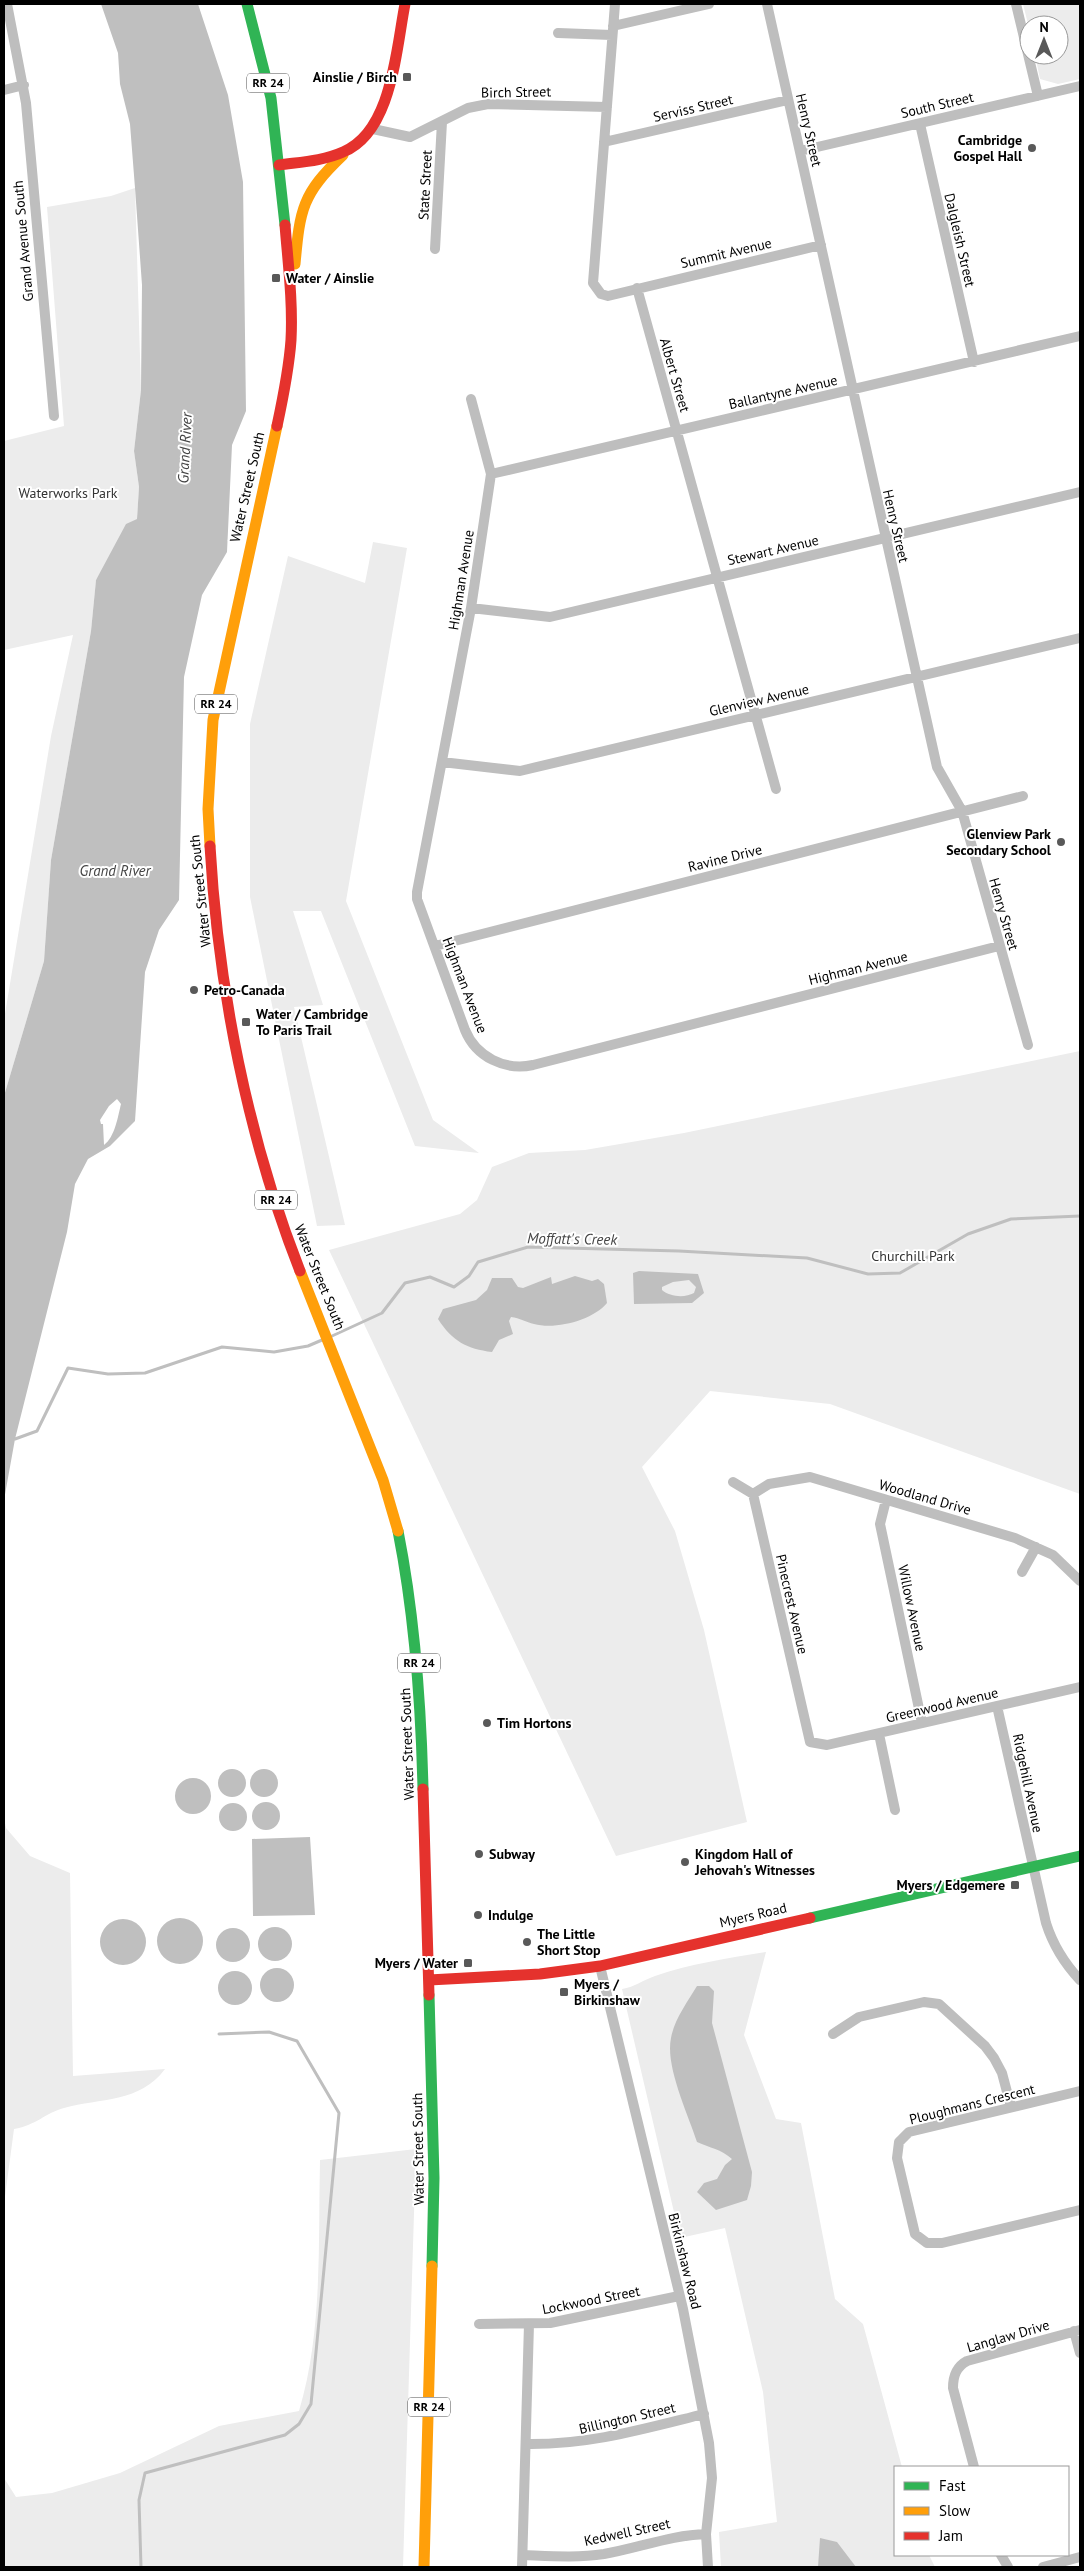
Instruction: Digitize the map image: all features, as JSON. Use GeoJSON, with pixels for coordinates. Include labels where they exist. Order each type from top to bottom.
{"type":"FeatureCollection","features":[{"type":"Feature","properties":{"kind":"main road","name":"Water Street South"},"geometry":{"type":"LineString","coordinates":[[247,4],[269,88],[279,165],[291,306],[291,340],[284,394],[230,634],[213,720],[208,809],[213,896],[240,1074],[288,1240],[383,1480],[398,1530],[410,1591],[421,1701],[434,2178],[424,2567]]}},
{"type":"Feature","properties":{"kind":"main road"},"geometry":{"type":"LineString","coordinates":[[291,306],[303,201],[318,178],[346,152],[366,138],[373,129],[385,103],[405,4]]}},
{"type":"Feature","properties":{"kind":"main road"},"geometry":{"type":"LineString","coordinates":[[279,165],[310,161],[346,152]]}},
{"type":"Feature","properties":{"kind":"main road","name":"Myers Road"},"geometry":{"type":"LineString","coordinates":[[429,1980],[546,1973],[600,1966],[1080,1856]]}},
{"type":"Feature","properties":{"kind":"street","name":"Grand Avenue South"},"geometry":{"type":"LineString","coordinates":[[7,4],[24,85],[54,416]]}},
{"type":"Feature","properties":{"kind":"street"},"geometry":{"type":"LineString","coordinates":[[615,4],[593,284],[601,294],[608,296],[637,288]]}},
{"type":"Feature","properties":{"kind":"street"},"geometry":{"type":"LineString","coordinates":[[558,33],[613,31],[709,4]]}},
{"type":"Feature","properties":{"kind":"street","name":"Henry Street"},"geometry":{"type":"LineString","coordinates":[[767,4],[937,767],[962,811],[1028,1045]]}},
{"type":"Feature","properties":{"kind":"street"},"geometry":{"type":"LineString","coordinates":[[1016,4],[1038,96]]}},
{"type":"Feature","properties":{"kind":"street"},"geometry":{"type":"LineString","coordinates":[[4,90],[24,85]]}},
{"type":"Feature","properties":{"kind":"street","name":"South Street"},"geometry":{"type":"LineString","coordinates":[[800,151],[1080,86]]}},
{"type":"Feature","properties":{"kind":"street","name":"Serviss Street"},"geometry":{"type":"LineString","coordinates":[[604,142],[788,100]]}},
{"type":"Feature","properties":{"kind":"street","name":"Birch Street"},"geometry":{"type":"LineString","coordinates":[[373,129],[410,137],[468,108],[488,104],[606,107]]}},
{"type":"Feature","properties":{"kind":"street","name":"State Street"},"geometry":{"type":"LineString","coordinates":[[436,249],[442,122]]}},
{"type":"Feature","properties":{"kind":"street","name":"Dalgleish Street"},"geometry":{"type":"LineString","coordinates":[[920,124],[974,362]]}},
{"type":"Feature","properties":{"kind":"street","name":"Summit Avenue"},"geometry":{"type":"LineString","coordinates":[[637,288],[821,245]]}},
{"type":"Feature","properties":{"kind":"street","name":"Albert Street"},"geometry":{"type":"LineString","coordinates":[[637,288],[776,789]]}},
{"type":"Feature","properties":{"kind":"street","name":"Ballantyne Avenue"},"geometry":{"type":"LineString","coordinates":[[491,474],[1080,336]]}},
{"type":"Feature","properties":{"kind":"street","name":"Highman Avenue"},"geometry":{"type":"LineString","coordinates":[[471,399],[491,474],[471,608],[417,899],[471,1042],[481,1053],[494,1061],[520,1067],[999,946]]}},
{"type":"Feature","properties":{"kind":"street","name":"Stewart Avenue"},"geometry":{"type":"LineString","coordinates":[[471,608],[550,617],[1080,492]]}},
{"type":"Feature","properties":{"kind":"street","name":"Glenview Avenue"},"geometry":{"type":"LineString","coordinates":[[442,762],[520,771],[1080,638]]}},
{"type":"Feature","properties":{"kind":"street","name":"Ravine Drive"},"geometry":{"type":"LineString","coordinates":[[435,946],[1023,796]]}},
{"type":"Feature","properties":{"kind":"street","name":"Woodland Drive"},"geometry":{"type":"LineString","coordinates":[[753,1494],[769,1484],[810,1477],[1015,1538],[1053,1556],[1080,1581]]}},
{"type":"Feature","properties":{"kind":"street"},"geometry":{"type":"LineString","coordinates":[[733,1482],[753,1494]]}},
{"type":"Feature","properties":{"kind":"street","name":"Pinecrest Avenue"},"geometry":{"type":"LineString","coordinates":[[753,1494],[810,1742]]}},
{"type":"Feature","properties":{"kind":"street","name":"Willow Avenue"},"geometry":{"type":"LineString","coordinates":[[886,1500],[880,1524],[922,1722]]}},
{"type":"Feature","properties":{"kind":"street"},"geometry":{"type":"LineString","coordinates":[[1022,1572],[1036,1547]]}},
{"type":"Feature","properties":{"kind":"street","name":"Greenwood Avenue"},"geometry":{"type":"LineString","coordinates":[[810,1742],[827,1745],[1080,1686]]}},
{"type":"Feature","properties":{"kind":"street","name":"Ridgehill Avenue"},"geometry":{"type":"LineString","coordinates":[[997,1706],[1032,1867],[1053,1944],[1080,1980]]}},
{"type":"Feature","properties":{"kind":"street"},"geometry":{"type":"LineString","coordinates":[[879,1734],[895,1810]]}},
{"type":"Feature","properties":{"kind":"street","name":"Birkinshaw Road"},"geometry":{"type":"LineString","coordinates":[[600,1966],[679,2296],[704,2414],[712,2478],[706,2534],[708,2567]]}},
{"type":"Feature","properties":{"kind":"street"},"geometry":{"type":"LineString","coordinates":[[833,2034],[859,2017],[924,2002],[939,2004],[978,2040],[994,2058],[1002,2073],[1011,2107]]}},
{"type":"Feature","properties":{"kind":"street","name":"Ploughmans Crescent"},"geometry":{"type":"LineString","coordinates":[[1080,2091],[910,2132],[899,2142],[897,2158],[915,2234],[927,2243],[942,2243],[1080,2210]]}},
{"type":"Feature","properties":{"kind":"street","name":"Lockwood Street"},"geometry":{"type":"LineString","coordinates":[[479,2324],[529,2324],[584,2317],[679,2296]]}},
{"type":"Feature","properties":{"kind":"street"},"geometry":{"type":"LineString","coordinates":[[522,2567],[529,2324]]}},
{"type":"Feature","properties":{"kind":"street"},"geometry":{"type":"LineString","coordinates":[[1077,2330],[1080,2353]]}},
{"type":"Feature","properties":{"kind":"street","name":"Langlaw Drive"},"geometry":{"type":"LineString","coordinates":[[974,2466],[953,2388],[953,2378],[958,2367],[967,2361],[1077,2330]]}},
{"type":"Feature","properties":{"kind":"street","name":"Billington Street"},"geometry":{"type":"LineString","coordinates":[[526,2444],[572,2444],[593,2441],[704,2414]]}},
{"type":"Feature","properties":{"kind":"street","name":"Kedwell Street"},"geometry":{"type":"LineString","coordinates":[[523,2555],[576,2556],[603,2554],[678,2536],[706,2534]]}},
{"type":"Feature","properties":{"kind":"street"},"geometry":{"type":"LineString","coordinates":[[1002,2556],[1008,2567]]}},
{"type":"Feature","properties":{"kind":"street"},"geometry":{"type":"LineString","coordinates":[[1043,2567],[1080,2557]]}},
{"type":"Feature","properties":{"kind":"green space"},"geometry":{"type":"Polygon","coordinates":[[[1023,4],[1080,4],[1080,79],[1058,84],[1040,79],[1037,65],[1069,65],[1069,15],[1026,15],[1023,4]]]}},
{"type":"Feature","properties":{"kind":"green space","name":"Waterworks Park"},"geometry":{"type":"Polygon","coordinates":[[[135,188],[141,390],[134,451],[139,487],[137,519],[96,580],[91,631],[51,860],[44,961],[4,1096],[4,1020],[51,736],[73,635],[4,650],[4,441],[64,426],[47,207],[111,196],[135,188]]]}},
{"type":"Feature","properties":{"kind":"green space"},"geometry":{"type":"Polygon","coordinates":[[[373,542],[407,548],[346,901],[433,1120],[479,1153],[415,1146],[321,911],[293,911],[323,1005],[294,1007],[345,1225],[317,1226],[250,897],[250,724],[288,556],[365,583],[373,542]]]}},
{"type":"Feature","properties":{"kind":"green space","name":"Churchill Park"},"geometry":{"type":"Polygon","coordinates":[[[1080,1051],[1080,1494],[830,1404],[710,1391],[642,1467],[675,1531],[704,1630],[747,1822],[616,1856],[329,1250],[460,1214],[477,1200],[492,1167],[529,1153],[585,1150],[684,1133],[1080,1051]]]}},
{"type":"Feature","properties":{"kind":"green space"},"geometry":{"type":"Polygon","coordinates":[[[4,1818],[6,1828],[30,1856],[70,1873],[73,2076],[165,2069],[155,2080],[132,2094],[64,2108],[29,2125],[14,2129],[4,2204],[4,1818]]]}},
{"type":"Feature","properties":{"kind":"green space"},"geometry":{"type":"Polygon","coordinates":[[[766,1952],[744,2035],[776,2119],[801,2123],[835,2299],[863,2324],[902,2466],[894,2466],[894,2556],[930,2556],[935,2567],[721,2567],[719,2532],[777,2522],[763,2392],[725,2228],[680,2238],[622,1989],[655,1976],[710,1962],[766,1952]]]}},
{"type":"Feature","properties":{"kind":"green space"},"geometry":{"type":"Polygon","coordinates":[[[416,2149],[403,2567],[4,2567],[4,2478],[16,2497],[52,2493],[120,2473],[219,2426],[299,2411],[307,2381],[316,2319],[320,2160],[416,2149]]]}},
{"type":"Feature","properties":{"kind":"water","name":"Grand River"},"geometry":{"type":"Polygon","coordinates":[[[101,4],[198,4],[228,95],[243,182],[246,411],[232,445],[227,552],[202,595],[184,677],[179,900],[159,930],[145,972],[135,1121],[110,1146],[88,1159],[75,1184],[67,1232],[15,1439],[4,1500],[4,1096],[44,961],[51,860],[91,631],[96,580],[126,524],[137,519],[139,487],[134,451],[141,390],[142,285],[130,124],[120,84],[118,53],[101,4]],[[117,1099],[109,1106],[100,1120],[101,1124],[103,1124],[104,1145],[111,1137],[121,1104],[117,1099]]]}},
{"type":"Feature","properties":{"kind":"water"},"geometry":{"type":"Polygon","coordinates":[[[639,1271],[698,1274],[704,1293],[692,1303],[634,1304],[633,1273],[639,1271]],[[689,1280],[673,1282],[662,1287],[662,1290],[669,1294],[682,1296],[694,1293],[696,1287],[689,1280]]]}},
{"type":"Feature","properties":{"kind":"water"},"geometry":{"type":"Polygon","coordinates":[[[575,1276],[592,1281],[598,1279],[604,1284],[607,1303],[601,1309],[584,1319],[553,1326],[543,1326],[511,1317],[509,1321],[513,1334],[499,1340],[492,1352],[475,1349],[461,1343],[443,1327],[438,1319],[443,1309],[476,1300],[487,1290],[492,1278],[512,1278],[518,1287],[523,1288],[551,1277],[552,1284],[575,1276]]]}},
{"type":"Feature","properties":{"kind":"water"},"geometry":{"type":"Polygon","coordinates":[[[232,1769],[242,1773],[246,1783],[242,1793],[232,1797],[222,1793],[218,1783],[222,1773],[232,1769]]]}},
{"type":"Feature","properties":{"kind":"water"},"geometry":{"type":"Polygon","coordinates":[[[264,1769],[274,1773],[278,1783],[274,1793],[264,1797],[254,1793],[250,1783],[254,1773],[264,1769]]]}},
{"type":"Feature","properties":{"kind":"water"},"geometry":{"type":"Polygon","coordinates":[[[193,1778],[200,1779],[206,1783],[210,1789],[210,1803],[206,1809],[200,1813],[193,1814],[186,1813],[180,1809],[176,1803],[175,1796],[176,1789],[180,1783],[186,1779],[193,1778]]]}},
{"type":"Feature","properties":{"kind":"water"},"geometry":{"type":"Polygon","coordinates":[[[266,1802],[276,1806],[280,1816],[276,1826],[266,1830],[256,1826],[252,1816],[256,1806],[266,1802]]]}},
{"type":"Feature","properties":{"kind":"water"},"geometry":{"type":"Polygon","coordinates":[[[233,1803],[243,1807],[247,1817],[243,1827],[233,1831],[223,1827],[219,1817],[223,1807],[233,1803]]]}},
{"type":"Feature","properties":{"kind":"water"},"geometry":{"type":"Polygon","coordinates":[[[310,1837],[315,1915],[253,1916],[252,1839],[310,1837]]]}},
{"type":"Feature","properties":{"kind":"water"},"geometry":{"type":"Polygon","coordinates":[[[185,1918],[197,1924],[202,1932],[202,1950],[197,1958],[189,1963],[175,1964],[163,1958],[158,1950],[157,1936],[163,1924],[171,1919],[185,1918]]]}},
{"type":"Feature","properties":{"kind":"water"},"geometry":{"type":"Polygon","coordinates":[[[119,1919],[127,1919],[136,1923],[142,1929],[146,1942],[142,1955],[136,1961],[127,1965],[119,1965],[110,1961],[104,1955],[100,1946],[100,1938],[104,1929],[110,1923],[119,1919]]]}},
{"type":"Feature","properties":{"kind":"water"},"geometry":{"type":"Polygon","coordinates":[[[275,1927],[282,1928],[287,1932],[291,1937],[291,1951],[287,1956],[282,1960],[275,1961],[268,1960],[263,1956],[259,1951],[258,1944],[259,1937],[263,1932],[268,1928],[275,1927]]]}},
{"type":"Feature","properties":{"kind":"water"},"geometry":{"type":"Polygon","coordinates":[[[233,1928],[240,1929],[245,1933],[249,1938],[249,1952],[245,1957],[240,1961],[233,1962],[226,1961],[221,1957],[217,1952],[216,1945],[217,1938],[221,1933],[226,1929],[233,1928]]]}},
{"type":"Feature","properties":{"kind":"water"},"geometry":{"type":"Polygon","coordinates":[[[277,1968],[289,1973],[294,1985],[289,1997],[277,2002],[265,1997],[260,1985],[265,1973],[277,1968]]]}},
{"type":"Feature","properties":{"kind":"water"},"geometry":{"type":"Polygon","coordinates":[[[235,1971],[242,1972],[247,1976],[251,1981],[251,1995],[247,2000],[242,2004],[235,2005],[228,2004],[223,2000],[219,1995],[218,1988],[219,1981],[223,1976],[228,1972],[235,1971]]]}},
{"type":"Feature","properties":{"kind":"water"},"geometry":{"type":"Polygon","coordinates":[[[697,1986],[709,1986],[714,1991],[712,2023],[752,2172],[747,2200],[716,2210],[697,2192],[704,2183],[717,2179],[725,2165],[732,2159],[720,2151],[697,2142],[683,2104],[671,2062],[671,2038],[675,2024],[697,1986]]]}},
{"type":"Feature","properties":{"kind":"water"},"geometry":{"type":"Polygon","coordinates":[[[820,2538],[837,2542],[856,2567],[818,2567],[820,2538]]]}},
{"type":"Feature","properties":{"kind":"waterway","name":"Moffatt's Creek"},"geometry":{"type":"LineString","coordinates":[[332,1336],[382,1313],[405,1283],[430,1277],[454,1287],[469,1276],[478,1262],[528,1247],[679,1251],[807,1258],[868,1274],[900,1273],[968,1234],[1011,1219],[1080,1216]]}},
{"type":"Feature","properties":{"kind":"waterway","name":"Moffatt's Creek"},"geometry":{"type":"LineString","coordinates":[[15,1439],[37,1431],[68,1368],[108,1374],[145,1373],[222,1347],[274,1352],[308,1346],[322,1340]]}},
{"type":"Feature","properties":{"kind":"waterway"},"geometry":{"type":"LineString","coordinates":[[141,2567],[139,2500],[145,2473],[285,2435],[299,2424],[311,2404],[339,2113],[297,2041],[269,2032],[219,2034]]}},
{"type":"Feature","properties":{"kind":"traffic: fast"},"geometry":{"type":"LineString","coordinates":[[247,4],[271,98],[285,225]]}},
{"type":"Feature","properties":{"kind":"traffic: fast"},"geometry":{"type":"LineString","coordinates":[[398,1531],[413,1627],[421,1724],[423,1789]]}},
{"type":"Feature","properties":{"kind":"traffic: fast"},"geometry":{"type":"LineString","coordinates":[[810,1918],[1080,1856]]}},
{"type":"Feature","properties":{"kind":"traffic: fast"},"geometry":{"type":"LineString","coordinates":[[429,1995],[434,2178],[432,2266]]}},
{"type":"Feature","properties":{"kind":"traffic: slow"},"geometry":{"type":"LineString","coordinates":[[295,264],[299,229],[306,203],[319,181],[343,155]]}},
{"type":"Feature","properties":{"kind":"traffic: slow"},"geometry":{"type":"LineString","coordinates":[[210,846],[208,809],[213,720],[277,426]]}},
{"type":"Feature","properties":{"kind":"traffic: slow"},"geometry":{"type":"LineString","coordinates":[[300,1271],[383,1480],[398,1531]]}},
{"type":"Feature","properties":{"kind":"traffic: slow"},"geometry":{"type":"LineString","coordinates":[[424,2567],[432,2266]]}},
{"type":"Feature","properties":{"kind":"traffic: jam"},"geometry":{"type":"LineString","coordinates":[[279,165],[319,159],[343,152],[359,142],[372,127],[382,109],[389,88],[405,4]]}},
{"type":"Feature","properties":{"kind":"traffic: jam"},"geometry":{"type":"LineString","coordinates":[[277,426],[284,394],[291,340],[291,297],[285,225]]}},
{"type":"Feature","properties":{"kind":"traffic: jam"},"geometry":{"type":"LineString","coordinates":[[210,846],[220,954],[238,1062],[265,1169],[300,1271]]}},
{"type":"Feature","properties":{"kind":"traffic: jam"},"geometry":{"type":"LineString","coordinates":[[423,1789],[429,1995]]}},
{"type":"Feature","properties":{"kind":"traffic: jam"},"geometry":{"type":"LineString","coordinates":[[429,1980],[540,1974],[600,1966],[810,1918]]}},
{"type":"Feature","properties":{"kind":"place","name":"Ainslie / Birch"},"geometry":{"type":"Point","coordinates":[407,77]}},
{"type":"Feature","properties":{"kind":"place","name":"Cambridge Gospel Hall"},"geometry":{"type":"Point","coordinates":[1032,148]}},
{"type":"Feature","properties":{"kind":"place","name":"Water / Ainslie"},"geometry":{"type":"Point","coordinates":[276,278]}},
{"type":"Feature","properties":{"kind":"place","name":"Glenview Park Secondary School"},"geometry":{"type":"Point","coordinates":[1061,842]}},
{"type":"Feature","properties":{"kind":"place","name":"Petro-Canada"},"geometry":{"type":"Point","coordinates":[194,990]}},
{"type":"Feature","properties":{"kind":"place","name":"Water / Cambridge To Paris Trail"},"geometry":{"type":"Point","coordinates":[246,1022]}},
{"type":"Feature","properties":{"kind":"place","name":"Tim Hortons"},"geometry":{"type":"Point","coordinates":[487,1723]}},
{"type":"Feature","properties":{"kind":"place","name":"Subway"},"geometry":{"type":"Point","coordinates":[479,1854]}},
{"type":"Feature","properties":{"kind":"place","name":"Kingdom Hall of Jehovah's Witnesses"},"geometry":{"type":"Point","coordinates":[685,1862]}},
{"type":"Feature","properties":{"kind":"place","name":"Myers / Edgemere"},"geometry":{"type":"Point","coordinates":[1015,1885]}},
{"type":"Feature","properties":{"kind":"place","name":"Indulge"},"geometry":{"type":"Point","coordinates":[478,1915]}},
{"type":"Feature","properties":{"kind":"place","name":"The Little Short Stop"},"geometry":{"type":"Point","coordinates":[527,1942]}},
{"type":"Feature","properties":{"kind":"place","name":"Myers / Water"},"geometry":{"type":"Point","coordinates":[468,1963]}},
{"type":"Feature","properties":{"kind":"place","name":"Myers / Birkinshaw"},"geometry":{"type":"Point","coordinates":[564,1992]}}]}
